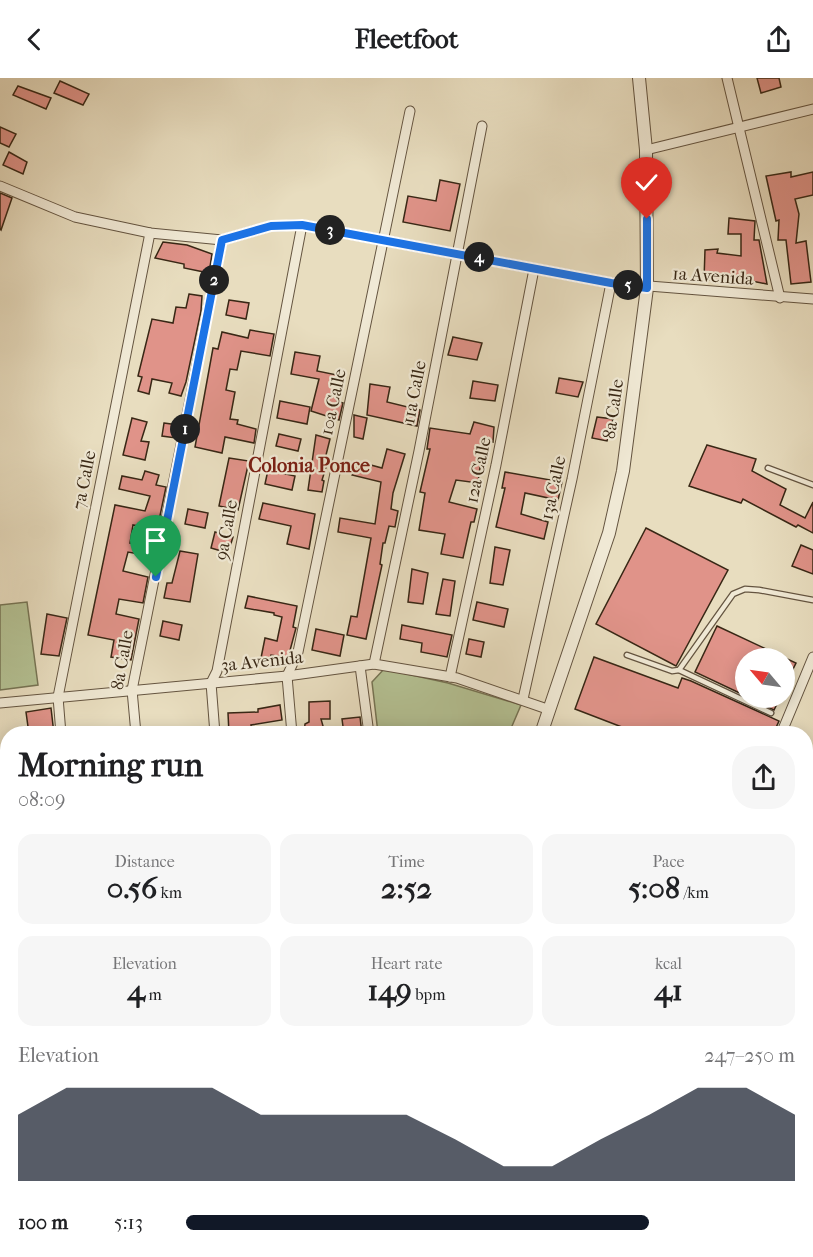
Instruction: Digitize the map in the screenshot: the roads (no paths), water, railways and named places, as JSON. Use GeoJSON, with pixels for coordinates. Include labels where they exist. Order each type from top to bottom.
{"type":"FeatureCollection","features":[{"type":"Feature","properties":{"kind":"street","name":"8a Calle"},"geometry":{"type":"LineString","coordinates":[[544,726],[609,533],[623,471],[647,288],[646,150],[639,78]]}},
{"type":"Feature","properties":{"kind":"street"},"geometry":{"type":"LineString","coordinates":[[728,78],[780,298]]}},
{"type":"Feature","properties":{"kind":"street"},"geometry":{"type":"LineString","coordinates":[[646,150],[813,109]]}},
{"type":"Feature","properties":{"kind":"street","name":"10a Calle"},"geometry":{"type":"LineString","coordinates":[[291,726],[287,676],[298,652],[410,111]]}},
{"type":"Feature","properties":{"kind":"street","name":"11a Calle"},"geometry":{"type":"LineString","coordinates":[[374,664],[482,126]]}},
{"type":"Feature","properties":{"kind":"street","name":"1a Avenida"},"geometry":{"type":"LineString","coordinates":[[0,186],[75,217],[150,233],[222,240],[271,226],[302,225],[611,283],[647,288],[813,299]]}},
{"type":"Feature","properties":{"kind":"street","name":"9a Calle"},"geometry":{"type":"LineString","coordinates":[[214,726],[211,682],[217,671],[302,225]]}},
{"type":"Feature","properties":{"kind":"street","name":"7a Calle"},"geometry":{"type":"LineString","coordinates":[[60,726],[58,697],[150,233]]}},
{"type":"Feature","properties":{"kind":"street","name":"8a Calle"},"geometry":{"type":"LineString","coordinates":[[135,726],[132,690],[222,240]]}},
{"type":"Feature","properties":{"kind":"street","name":"12a Calle"},"geometry":{"type":"LineString","coordinates":[[450,677],[496,465],[534,269]]}},
{"type":"Feature","properties":{"kind":"street","name":"13a Calle"},"geometry":{"type":"LineString","coordinates":[[523,699],[572,479],[611,283]]}},
{"type":"Feature","properties":{"kind":"street"},"geometry":{"type":"LineString","coordinates":[[784,726],[813,657]]}},
{"type":"Feature","properties":{"kind":"street","name":"3a Avenida"},"geometry":{"type":"LineString","coordinates":[[0,703],[287,676],[374,664],[450,677],[523,699],[550,710]]}},
{"type":"Feature","properties":{"kind":"street"},"geometry":{"type":"LineString","coordinates":[[360,666],[368,726]]}},
{"type":"Feature","properties":{"kind":"lane"},"geometry":{"type":"LineString","coordinates":[[768,468],[813,485]]}},
{"type":"Feature","properties":{"kind":"lane"},"geometry":{"type":"LineString","coordinates":[[679,670],[733,594],[745,589],[759,590],[813,600]]}},
{"type":"Feature","properties":{"kind":"lane"},"geometry":{"type":"LineString","coordinates":[[627,655],[672,671],[679,670],[771,713]]}},
{"type":"Feature","properties":{"kind":"district","name":"Colonia Ponce"},"geometry":{"type":"Point","coordinates":[309,465]}}]}
